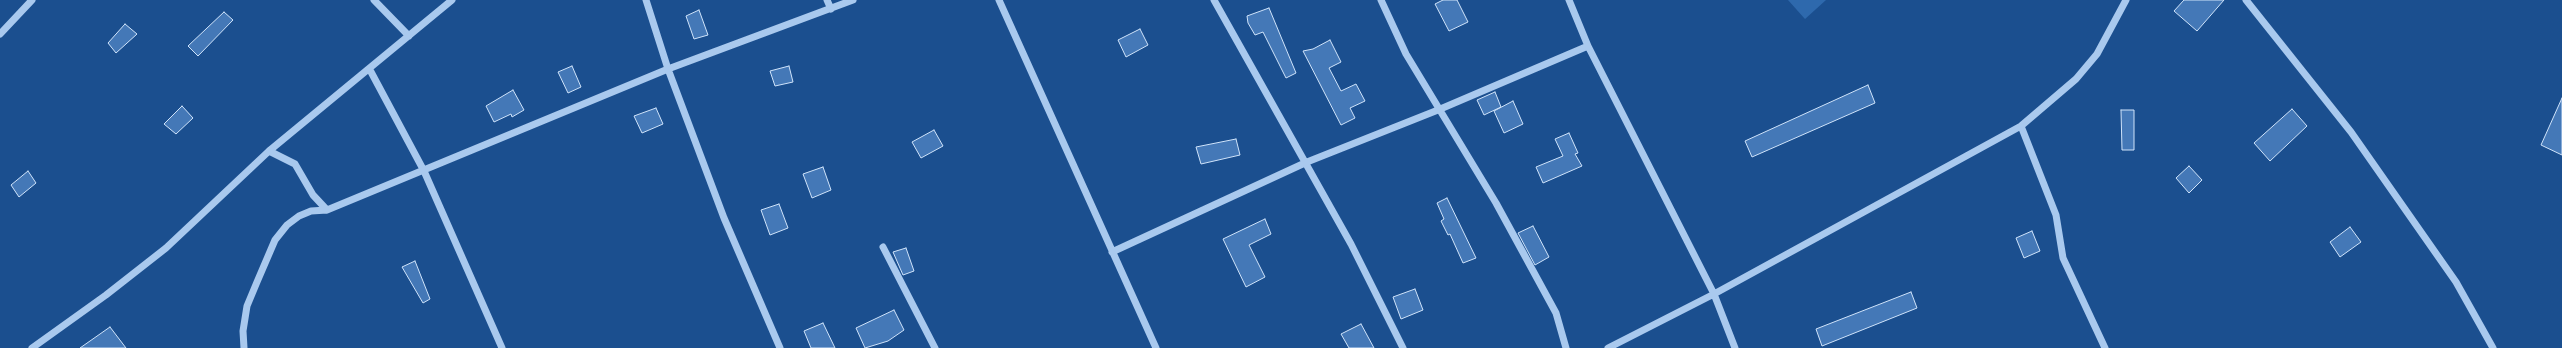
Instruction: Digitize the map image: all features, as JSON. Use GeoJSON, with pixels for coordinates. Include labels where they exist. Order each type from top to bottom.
{"type":"FeatureCollection","features":[{"type":"Feature","properties":{"kind":"street"},"geometry":{"type":"LineString","coordinates":[[0,34],[32,0]]}},
{"type":"Feature","properties":{"kind":"street"},"geometry":{"type":"LineString","coordinates":[[374,0],[409,36]]}},
{"type":"Feature","properties":{"kind":"street"},"geometry":{"type":"LineString","coordinates":[[32,348],[106,295],[166,248],[269,151],[370,70],[452,0]]}},
{"type":"Feature","properties":{"kind":"street"},"geometry":{"type":"LineString","coordinates":[[646,0],[668,69],[724,218],[780,348]]}},
{"type":"Feature","properties":{"kind":"street"},"geometry":{"type":"LineString","coordinates":[[827,0],[831,9]]}},
{"type":"Feature","properties":{"kind":"street"},"geometry":{"type":"LineString","coordinates":[[244,348],[243,331],[247,306],[275,240],[287,225],[299,216],[311,211],[327,210],[668,69],[853,0]]}},
{"type":"Feature","properties":{"kind":"street"},"geometry":{"type":"LineString","coordinates":[[999,0],[1156,348]]}},
{"type":"Feature","properties":{"kind":"street"},"geometry":{"type":"LineString","coordinates":[[1214,0],[1352,244],[1403,348]]}},
{"type":"Feature","properties":{"kind":"street"},"geometry":{"type":"LineString","coordinates":[[1381,0],[1406,54],[1438,110],[1496,202],[1556,313],[1566,348]]}},
{"type":"Feature","properties":{"kind":"street"},"geometry":{"type":"LineString","coordinates":[[1569,0],[1588,46],[1714,294],[1735,348]]}},
{"type":"Feature","properties":{"kind":"street"},"geometry":{"type":"LineString","coordinates":[[1608,348],[1714,294],[2021,126],[2076,79],[2096,54],[2126,0]]}},
{"type":"Feature","properties":{"kind":"street"},"geometry":{"type":"LineString","coordinates":[[2246,0],[2351,132],[2456,282],[2494,348]]}},
{"type":"Feature","properties":{"kind":"street"},"geometry":{"type":"LineString","coordinates":[[1112,252],[1307,162],[1438,110],[1588,46]]}},
{"type":"Feature","properties":{"kind":"street"},"geometry":{"type":"LineString","coordinates":[[370,70],[424,171],[502,348]]}},
{"type":"Feature","properties":{"kind":"street"},"geometry":{"type":"LineString","coordinates":[[2021,126],[2056,215],[2063,258],[2105,348]]}},
{"type":"Feature","properties":{"kind":"street"},"geometry":{"type":"LineString","coordinates":[[269,151],[295,164],[313,196],[327,210]]}},
{"type":"Feature","properties":{"kind":"street"},"geometry":{"type":"LineString","coordinates":[[883,247],[935,348]]}},
{"type":"Feature","properties":{"kind":"shaded area"},"geometry":{"type":"Polygon","coordinates":[[[1788,0],[1826,0],[1805,19],[1788,0]]]}},
{"type":"Feature","properties":{"kind":"building"},"geometry":{"type":"Polygon","coordinates":[[[1443,0],[1457,0],[1468,22],[1449,31],[1435,4],[1443,0]]]}},
{"type":"Feature","properties":{"kind":"building"},"geometry":{"type":"Polygon","coordinates":[[[2184,0],[2224,0],[2197,31],[2174,11],[2184,0]]]}},
{"type":"Feature","properties":{"kind":"building"},"geometry":{"type":"Polygon","coordinates":[[[1269,8],[1296,73],[1286,78],[1263,32],[1255,35],[1248,23],[1247,16],[1269,8]]]}},
{"type":"Feature","properties":{"kind":"building"},"geometry":{"type":"Polygon","coordinates":[[[699,10],[708,35],[694,39],[686,16],[699,10]]]}},
{"type":"Feature","properties":{"kind":"building"},"geometry":{"type":"Polygon","coordinates":[[[224,12],[233,20],[198,56],[188,46],[224,12]]]}},
{"type":"Feature","properties":{"kind":"building"},"geometry":{"type":"Polygon","coordinates":[[[125,24],[137,34],[116,53],[108,43],[125,24]]]}},
{"type":"Feature","properties":{"kind":"building"},"geometry":{"type":"Polygon","coordinates":[[[1140,29],[1148,45],[1126,57],[1118,40],[1140,29]]]}},
{"type":"Feature","properties":{"kind":"building"},"geometry":{"type":"Polygon","coordinates":[[[1330,40],[1341,62],[1329,68],[1341,91],[1356,84],[1365,101],[1350,108],[1355,118],[1341,125],[1303,51],[1313,49],[1330,40]]]}},
{"type":"Feature","properties":{"kind":"building"},"geometry":{"type":"Polygon","coordinates":[[[572,66],[581,87],[568,93],[558,72],[572,66]]]}},
{"type":"Feature","properties":{"kind":"building"},"geometry":{"type":"Polygon","coordinates":[[[789,66],[793,82],[775,86],[770,71],[789,66]]]}},
{"type":"Feature","properties":{"kind":"building"},"geometry":{"type":"Polygon","coordinates":[[[1868,85],[1875,103],[1752,157],[1745,141],[1868,85]]]}},
{"type":"Feature","properties":{"kind":"building"},"geometry":{"type":"Polygon","coordinates":[[[513,90],[524,110],[512,117],[511,114],[494,122],[486,106],[513,90]]]}},
{"type":"Feature","properties":{"kind":"building"},"geometry":{"type":"Polygon","coordinates":[[[1495,92],[1501,107],[1484,115],[1477,100],[1495,92]]]}},
{"type":"Feature","properties":{"kind":"building"},"geometry":{"type":"Polygon","coordinates":[[[2562,98],[2562,155],[2541,145],[2562,98]]]}},
{"type":"Feature","properties":{"kind":"building"},"geometry":{"type":"Polygon","coordinates":[[[1513,101],[1523,124],[1504,133],[1494,111],[1513,101]]]}},
{"type":"Feature","properties":{"kind":"building"},"geometry":{"type":"Polygon","coordinates":[[[182,106],[193,118],[176,134],[164,124],[182,106]]]}},
{"type":"Feature","properties":{"kind":"building"},"geometry":{"type":"Polygon","coordinates":[[[656,108],[663,124],[642,133],[634,116],[656,108]]]}},
{"type":"Feature","properties":{"kind":"building"},"geometry":{"type":"Polygon","coordinates":[[[2292,109],[2307,126],[2270,161],[2254,143],[2292,109]]]}},
{"type":"Feature","properties":{"kind":"building"},"geometry":{"type":"Polygon","coordinates":[[[2121,110],[2134,110],[2134,150],[2122,150],[2121,110]]]}},
{"type":"Feature","properties":{"kind":"building"},"geometry":{"type":"Polygon","coordinates":[[[934,130],[943,146],[921,158],[912,142],[934,130]]]}},
{"type":"Feature","properties":{"kind":"building"},"geometry":{"type":"Polygon","coordinates":[[[1569,133],[1578,153],[1575,154],[1582,166],[1543,183],[1536,167],[1563,156],[1555,139],[1569,133]]]}},
{"type":"Feature","properties":{"kind":"building"},"geometry":{"type":"Polygon","coordinates":[[[1236,139],[1240,155],[1201,164],[1196,147],[1236,139]]]}},
{"type":"Feature","properties":{"kind":"building"},"geometry":{"type":"Polygon","coordinates":[[[2189,166],[2202,180],[2189,193],[2176,178],[2189,166]]]}},
{"type":"Feature","properties":{"kind":"building"},"geometry":{"type":"Polygon","coordinates":[[[823,167],[831,190],[812,198],[803,174],[823,167]]]}},
{"type":"Feature","properties":{"kind":"building"},"geometry":{"type":"Polygon","coordinates":[[[28,171],[36,183],[19,197],[11,185],[28,171]]]}},
{"type":"Feature","properties":{"kind":"building"},"geometry":{"type":"Polygon","coordinates":[[[1447,198],[1476,258],[1463,263],[1450,234],[1448,235],[1441,221],[1444,219],[1437,203],[1447,198]]]}},
{"type":"Feature","properties":{"kind":"building"},"geometry":{"type":"Polygon","coordinates":[[[779,204],[788,228],[770,235],[761,210],[779,204]]]}},
{"type":"Feature","properties":{"kind":"building"},"geometry":{"type":"Polygon","coordinates":[[[1265,219],[1271,234],[1249,245],[1265,277],[1246,287],[1223,239],[1265,219]]]}},
{"type":"Feature","properties":{"kind":"building"},"geometry":{"type":"Polygon","coordinates":[[[1533,226],[1549,257],[1535,265],[1518,233],[1533,226]]]}},
{"type":"Feature","properties":{"kind":"building"},"geometry":{"type":"Polygon","coordinates":[[[2350,227],[2361,242],[2340,257],[2330,242],[2350,227]]]}},
{"type":"Feature","properties":{"kind":"building"},"geometry":{"type":"Polygon","coordinates":[[[2032,231],[2040,251],[2024,258],[2016,238],[2032,231]]]}},
{"type":"Feature","properties":{"kind":"building"},"geometry":{"type":"Polygon","coordinates":[[[906,248],[914,271],[903,275],[893,252],[906,248]]]}},
{"type":"Feature","properties":{"kind":"building"},"geometry":{"type":"Polygon","coordinates":[[[415,261],[430,299],[423,303],[402,267],[415,261]]]}},
{"type":"Feature","properties":{"kind":"building"},"geometry":{"type":"Polygon","coordinates":[[[1415,289],[1423,310],[1401,319],[1393,297],[1415,289]]]}},
{"type":"Feature","properties":{"kind":"building"},"geometry":{"type":"Polygon","coordinates":[[[1911,292],[1917,308],[1822,346],[1816,329],[1911,292]]]}},
{"type":"Feature","properties":{"kind":"building"},"geometry":{"type":"Polygon","coordinates":[[[894,310],[904,330],[888,341],[865,348],[856,328],[894,310]]]}},
{"type":"Feature","properties":{"kind":"building"},"geometry":{"type":"Polygon","coordinates":[[[823,323],[835,348],[811,348],[804,331],[823,323]]]}},
{"type":"Feature","properties":{"kind":"building"},"geometry":{"type":"Polygon","coordinates":[[[1361,324],[1374,348],[1349,348],[1341,334],[1361,324]]]}},
{"type":"Feature","properties":{"kind":"building"},"geometry":{"type":"Polygon","coordinates":[[[110,327],[126,348],[80,348],[110,327]]]}}]}
